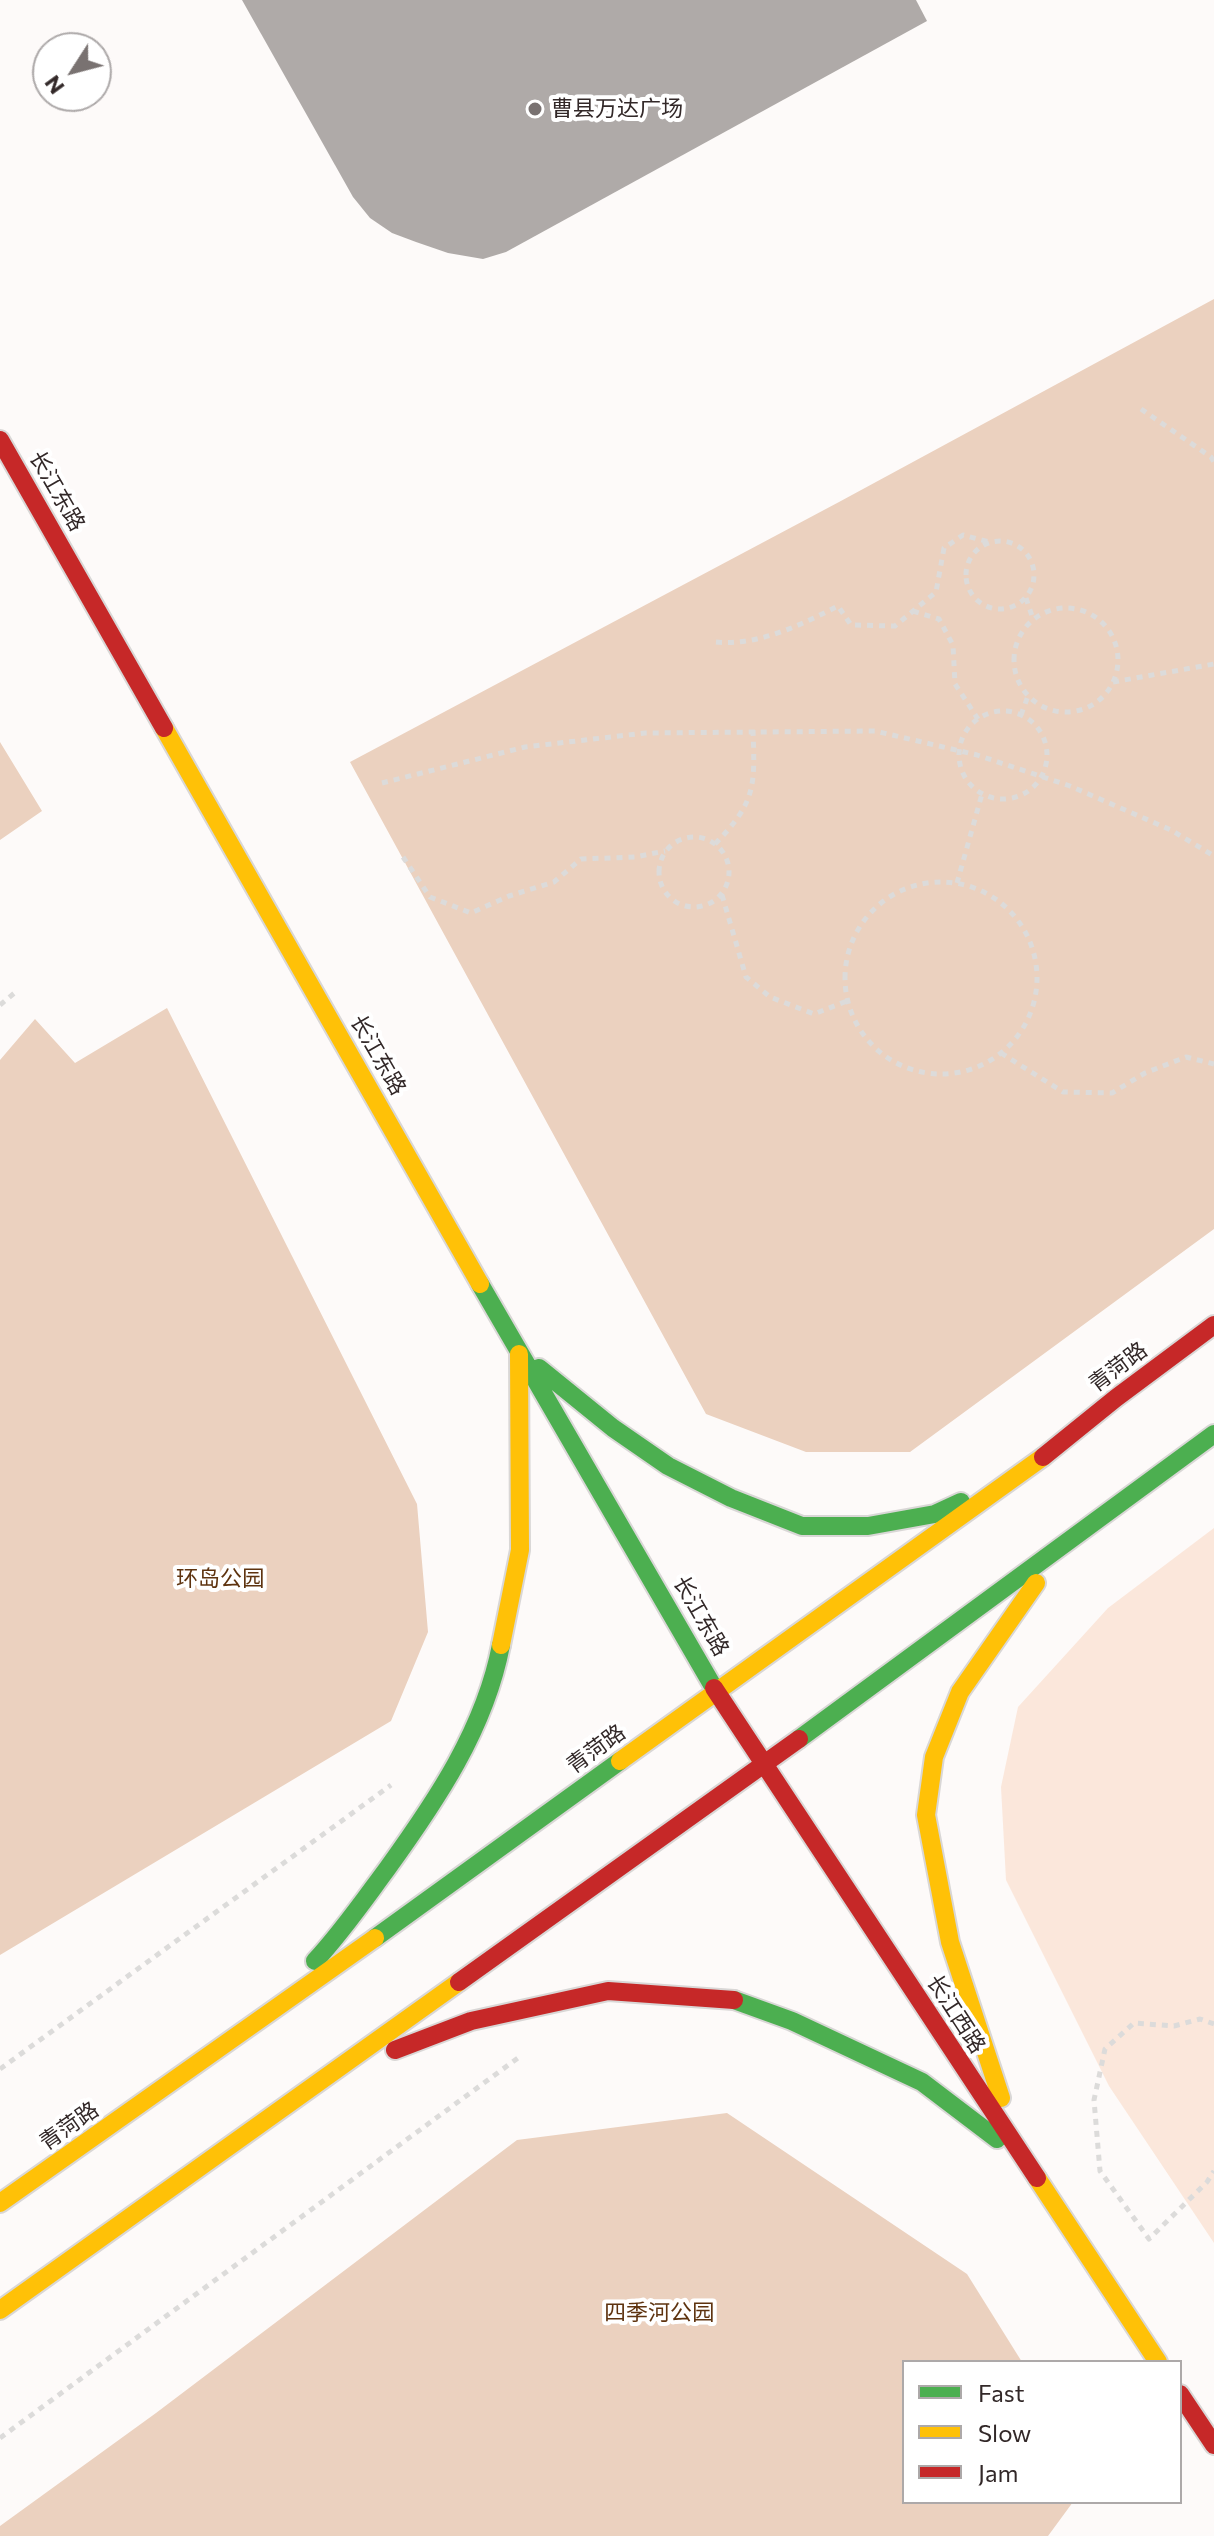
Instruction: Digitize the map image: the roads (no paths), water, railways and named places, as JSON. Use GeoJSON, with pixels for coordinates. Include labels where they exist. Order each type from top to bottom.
{"type":"FeatureCollection","features":[{"type":"Feature","properties":{"kind":"main road","name":"长江东路"},"geometry":{"type":"LineString","coordinates":[[0,440],[519,1352],[716,1691]]}},
{"type":"Feature","properties":{"kind":"main road","name":"青菏路"},"geometry":{"type":"LineString","coordinates":[[0,2203],[253,2026],[1021,1475],[1116,1398],[1214,1325]]}},
{"type":"Feature","properties":{"kind":"main road"},"geometry":{"type":"LineString","coordinates":[[519,1352],[613,1428],[668,1466],[731,1498],[802,1526],[868,1526],[935,1514],[1021,1475]]}},
{"type":"Feature","properties":{"kind":"main road"},"geometry":{"type":"LineString","coordinates":[[253,2026],[339,1935],[419,1822],[479,1720],[497,1666],[520,1550],[519,1352]]}},
{"type":"Feature","properties":{"kind":"main road"},"geometry":{"type":"LineString","coordinates":[[0,2310],[765,1764],[1214,1434]]}},
{"type":"Feature","properties":{"kind":"main road"},"geometry":{"type":"LineString","coordinates":[[1021,2157],[950,1942],[926,1815],[934,1757],[960,1692],[1062,1547]]}},
{"type":"Feature","properties":{"kind":"main road","name":"长江西路"},"geometry":{"type":"LineString","coordinates":[[716,1691],[1157,2360]]}},
{"type":"Feature","properties":{"kind":"main road"},"geometry":{"type":"LineString","coordinates":[[306,2094],[399,2047],[486,2017],[608,1991],[732,1999],[792,2021],[922,2082],[1021,2157]]}},
{"type":"Feature","properties":{"kind":"main road"},"geometry":{"type":"LineString","coordinates":[[1182,2397],[1214,2445]]}},
{"type":"Feature","properties":{"kind":"place","name":"曹县万达广场"},"geometry":{"type":"Point","coordinates":[535,109]}},
{"type":"Feature","properties":{"kind":"park label","name":"环岛公园"},"geometry":{"type":"Point","coordinates":[220,1579]}},
{"type":"Feature","properties":{"kind":"park label","name":"四季河公园"},"geometry":{"type":"Point","coordinates":[659,2313]}}]}
